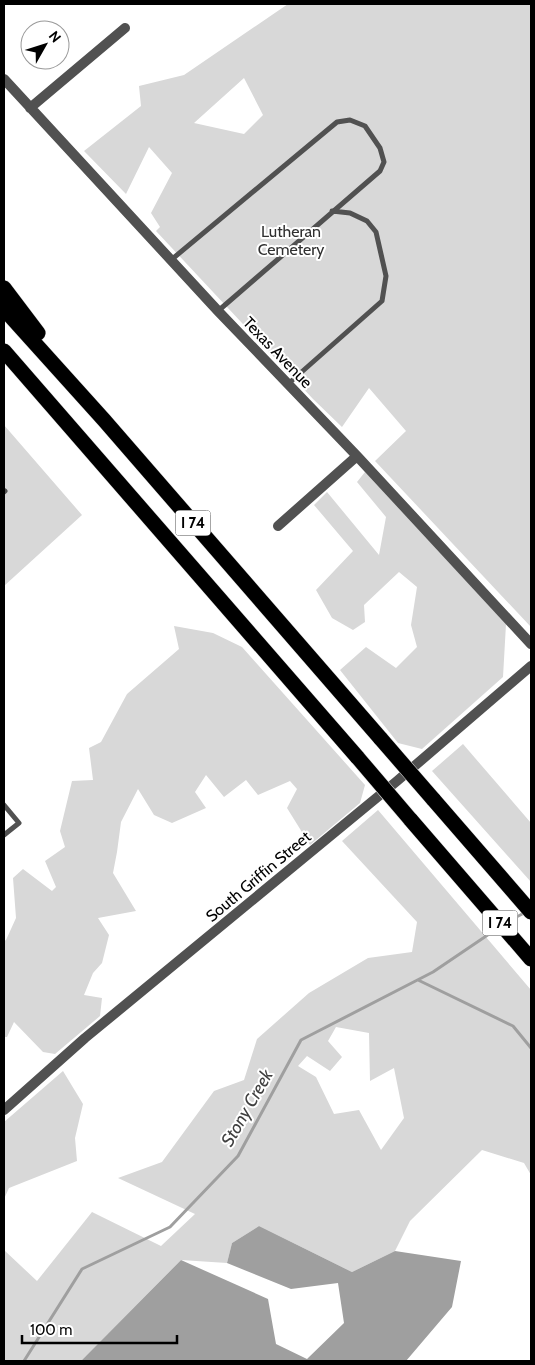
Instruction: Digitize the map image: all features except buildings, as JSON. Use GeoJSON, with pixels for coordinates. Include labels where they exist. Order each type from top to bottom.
{"type":"FeatureCollection","features":[{"type":"Feature","properties":{"kind":"highway"},"geometry":{"type":"LineString","coordinates":[[4,288],[104,420]]}},
{"type":"Feature","properties":{"kind":"highway","name":"I 74"},"geometry":{"type":"LineString","coordinates":[[4,308],[104,420],[531,912]]}},
{"type":"Feature","properties":{"kind":"highway","name":"I 74"},"geometry":{"type":"LineString","coordinates":[[4,351],[531,958]]}},
{"type":"Feature","properties":{"kind":"street"},"geometry":{"type":"LineString","coordinates":[[30,108],[125,28]]}},
{"type":"Feature","properties":{"kind":"street","name":"Texas Avenue"},"geometry":{"type":"LineString","coordinates":[[4,79],[218,311],[357,456],[531,644]]}},
{"type":"Feature","properties":{"kind":"street"},"geometry":{"type":"LineString","coordinates":[[278,526],[357,456]]}},
{"type":"Feature","properties":{"kind":"street","name":"South Griffin Street"},"geometry":{"type":"LineString","coordinates":[[4,1110],[85,1038],[397,781],[531,666]]}},
{"type":"Feature","properties":{"kind":"lane"},"geometry":{"type":"LineString","coordinates":[[171,260],[337,122],[350,120],[365,126],[380,148],[384,162],[380,171],[218,311]]}},
{"type":"Feature","properties":{"kind":"lane"},"geometry":{"type":"LineString","coordinates":[[288,384],[382,301],[386,276],[376,232],[367,220],[350,213],[332,212]]}},
{"type":"Feature","properties":{"kind":"lane"},"geometry":{"type":"LineString","coordinates":[[4,805],[18,822],[4,835]]}},
{"type":"Feature","properties":{"kind":"green space","name":"Lutheran Cemetery"},"geometry":{"type":"Polygon","coordinates":[[[288,4],[531,4],[531,627],[375,461],[406,431],[369,388],[342,427],[313,399],[156,231],[160,227],[151,213],[172,173],[149,147],[126,194],[84,151],[141,106],[139,86],[184,75],[288,4]],[[244,78],[194,123],[244,134],[263,115],[244,78]]]}},
{"type":"Feature","properties":{"kind":"green space"},"geometry":{"type":"Polygon","coordinates":[[[4,425],[82,515],[4,586],[4,425]]]}},
{"type":"Feature","properties":{"kind":"green space"},"geometry":{"type":"Polygon","coordinates":[[[365,472],[506,624],[503,677],[422,749],[398,743],[340,670],[366,647],[396,668],[417,647],[411,625],[417,587],[399,572],[364,605],[365,622],[353,630],[332,618],[316,590],[353,551],[314,505],[327,492],[379,555],[386,517],[357,482],[365,472]]]}},
{"type":"Feature","properties":{"kind":"green space"},"geometry":{"type":"Polygon","coordinates":[[[174,626],[213,633],[242,647],[365,785],[360,803],[310,845],[287,808],[297,789],[290,781],[258,795],[246,780],[224,797],[206,775],[195,792],[206,808],[172,823],[154,815],[138,789],[121,822],[113,873],[136,911],[98,918],[109,935],[102,963],[93,973],[84,995],[102,998],[100,1016],[55,1054],[43,1052],[14,1022],[7,1037],[4,1037],[4,941],[16,918],[13,878],[23,869],[52,891],[56,887],[45,861],[65,847],[60,831],[72,781],[93,780],[89,748],[101,742],[127,694],[179,649],[174,626]]]}},
{"type":"Feature","properties":{"kind":"green space"},"geometry":{"type":"Polygon","coordinates":[[[463,744],[531,823],[531,882],[432,771],[463,744]]]}},
{"type":"Feature","properties":{"kind":"green space"},"geometry":{"type":"Polygon","coordinates":[[[378,810],[531,990],[531,1175],[524,1163],[482,1150],[410,1221],[395,1251],[352,1272],[259,1226],[232,1243],[227,1263],[181,1260],[81,1361],[4,1361],[4,1250],[37,1281],[92,1212],[161,1246],[195,1214],[118,1178],[162,1162],[214,1091],[244,1080],[257,1039],[309,993],[368,958],[412,952],[417,922],[342,841],[378,810]],[[336,1027],[328,1041],[342,1057],[330,1071],[307,1056],[298,1066],[316,1077],[334,1114],[359,1110],[381,1150],[404,1118],[394,1068],[370,1081],[369,1033],[336,1027]]]}},
{"type":"Feature","properties":{"kind":"green space"},"geometry":{"type":"Polygon","coordinates":[[[63,1071],[83,1104],[75,1138],[77,1161],[9,1188],[4,1199],[4,1122],[63,1071]]]}},
{"type":"Feature","properties":{"kind":"shaded area"},"geometry":{"type":"Polygon","coordinates":[[[259,1226],[352,1272],[395,1251],[461,1261],[452,1307],[406,1361],[81,1361],[181,1260],[268,1299],[276,1344],[307,1359],[344,1323],[338,1283],[291,1289],[227,1263],[232,1243],[259,1226]]]}},
{"type":"Feature","properties":{"kind":"waterway","name":"Stony Creek"},"geometry":{"type":"LineString","coordinates":[[505,923],[526,912]]}},
{"type":"Feature","properties":{"kind":"waterway","name":"Stony Creek"},"geometry":{"type":"LineString","coordinates":[[24,1361],[82,1269],[170,1227],[238,1156],[301,1040],[433,972],[498,928]]}},
{"type":"Feature","properties":{"kind":"waterway"},"geometry":{"type":"LineString","coordinates":[[418,980],[513,1026],[531,1048]]}}]}
